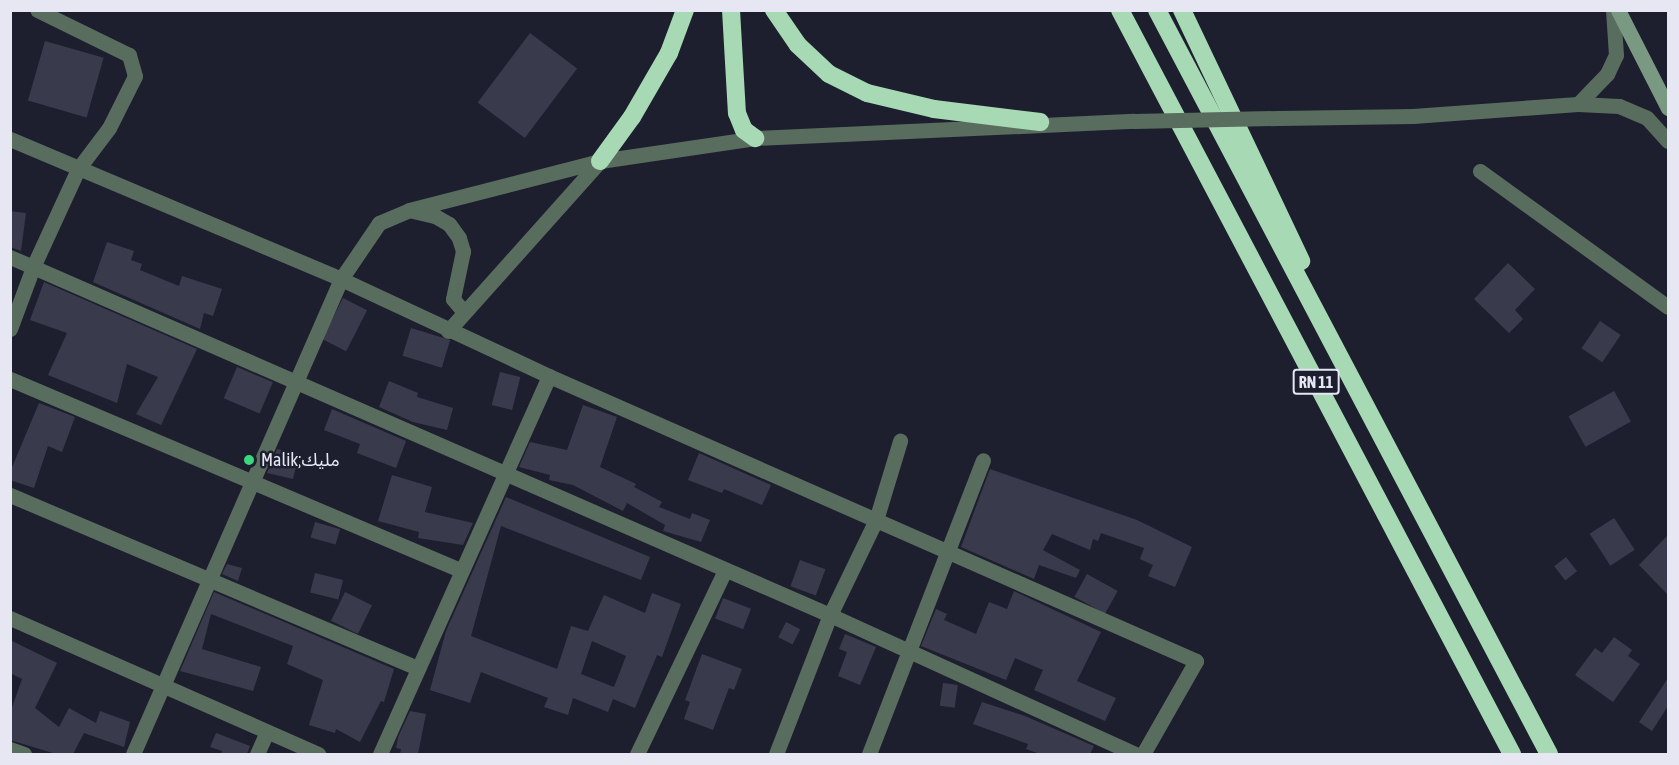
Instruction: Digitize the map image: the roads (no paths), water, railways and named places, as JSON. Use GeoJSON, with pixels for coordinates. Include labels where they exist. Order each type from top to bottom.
{"type":"FeatureCollection","features":[{"type":"Feature","properties":{"kind":"highway"},"geometry":{"type":"LineString","coordinates":[[600,161],[632,117],[669,52],[685,10]]}},
{"type":"Feature","properties":{"kind":"highway"},"geometry":{"type":"LineString","coordinates":[[731,10],[737,113],[744,130],[755,138]]}},
{"type":"Feature","properties":{"kind":"highway"},"geometry":{"type":"LineString","coordinates":[[774,10],[798,45],[829,74],[867,93],[934,109],[1040,122]]}},
{"type":"Feature","properties":{"kind":"highway"},"geometry":{"type":"LineString","coordinates":[[1109,10],[1230,218]]}},
{"type":"Feature","properties":{"kind":"highway","name":"RN 11"},"geometry":{"type":"LineString","coordinates":[[1120,10],[1512,754]]}},
{"type":"Feature","properties":{"kind":"highway","name":"RN 11"},"geometry":{"type":"LineString","coordinates":[[1157,10],[1549,754]]}},
{"type":"Feature","properties":{"kind":"highway"},"geometry":{"type":"LineString","coordinates":[[1182,10],[1390,453]]}},
{"type":"Feature","properties":{"kind":"main road"},"geometry":{"type":"LineString","coordinates":[[1618,10],[1668,108]]}},
{"type":"Feature","properties":{"kind":"street"},"geometry":{"type":"LineString","coordinates":[[10,329],[33,267],[78,169],[109,128],[135,76],[129,56],[37,10]]}},
{"type":"Feature","properties":{"kind":"street"},"geometry":{"type":"LineString","coordinates":[[1578,104],[1608,74],[1616,55],[1613,10]]}},
{"type":"Feature","properties":{"kind":"street"},"geometry":{"type":"LineString","coordinates":[[132,754],[164,686],[293,382],[341,279],[379,224],[409,210],[600,161],[755,138],[883,135],[1040,122],[1413,116],[1578,104],[1619,106],[1647,118],[1668,141]]}},
{"type":"Feature","properties":{"kind":"street"},"geometry":{"type":"LineString","coordinates":[[10,139],[341,279],[448,331],[1196,661],[1143,754]]}},
{"type":"Feature","properties":{"kind":"street"},"geometry":{"type":"LineString","coordinates":[[448,331],[463,311],[600,161]]}},
{"type":"Feature","properties":{"kind":"street"},"geometry":{"type":"LineString","coordinates":[[1480,171],[1668,306]]}},
{"type":"Feature","properties":{"kind":"street"},"geometry":{"type":"LineString","coordinates":[[409,210],[435,216],[449,224],[459,238],[463,251],[453,299],[463,311]]}},
{"type":"Feature","properties":{"kind":"street"},"geometry":{"type":"LineString","coordinates":[[10,257],[830,615],[1135,754]]}},
{"type":"Feature","properties":{"kind":"street"},"geometry":{"type":"LineString","coordinates":[[380,754],[549,376]]}},
{"type":"Feature","properties":{"kind":"street"},"geometry":{"type":"LineString","coordinates":[[10,379],[461,570]]}},
{"type":"Feature","properties":{"kind":"street"},"geometry":{"type":"LineString","coordinates":[[776,754],[830,615],[876,520],[900,441]]}},
{"type":"Feature","properties":{"kind":"street"},"geometry":{"type":"LineString","coordinates":[[869,754],[983,459]]}},
{"type":"Feature","properties":{"kind":"street"},"geometry":{"type":"LineString","coordinates":[[10,495],[418,668]]}},
{"type":"Feature","properties":{"kind":"street"},"geometry":{"type":"LineString","coordinates":[[637,754],[725,570]]}},
{"type":"Feature","properties":{"kind":"street"},"geometry":{"type":"LineString","coordinates":[[10,618],[318,754]]}},
{"type":"Feature","properties":{"kind":"street"},"geometry":{"type":"LineString","coordinates":[[257,754],[267,732]]}},
{"type":"Feature","properties":{"kind":"street"},"geometry":{"type":"LineString","coordinates":[[10,749],[24,754]]}},
{"type":"Feature","properties":{"kind":"place","name":"Malik;مليك"},"geometry":{"type":"Point","coordinates":[249,460]}}]}
